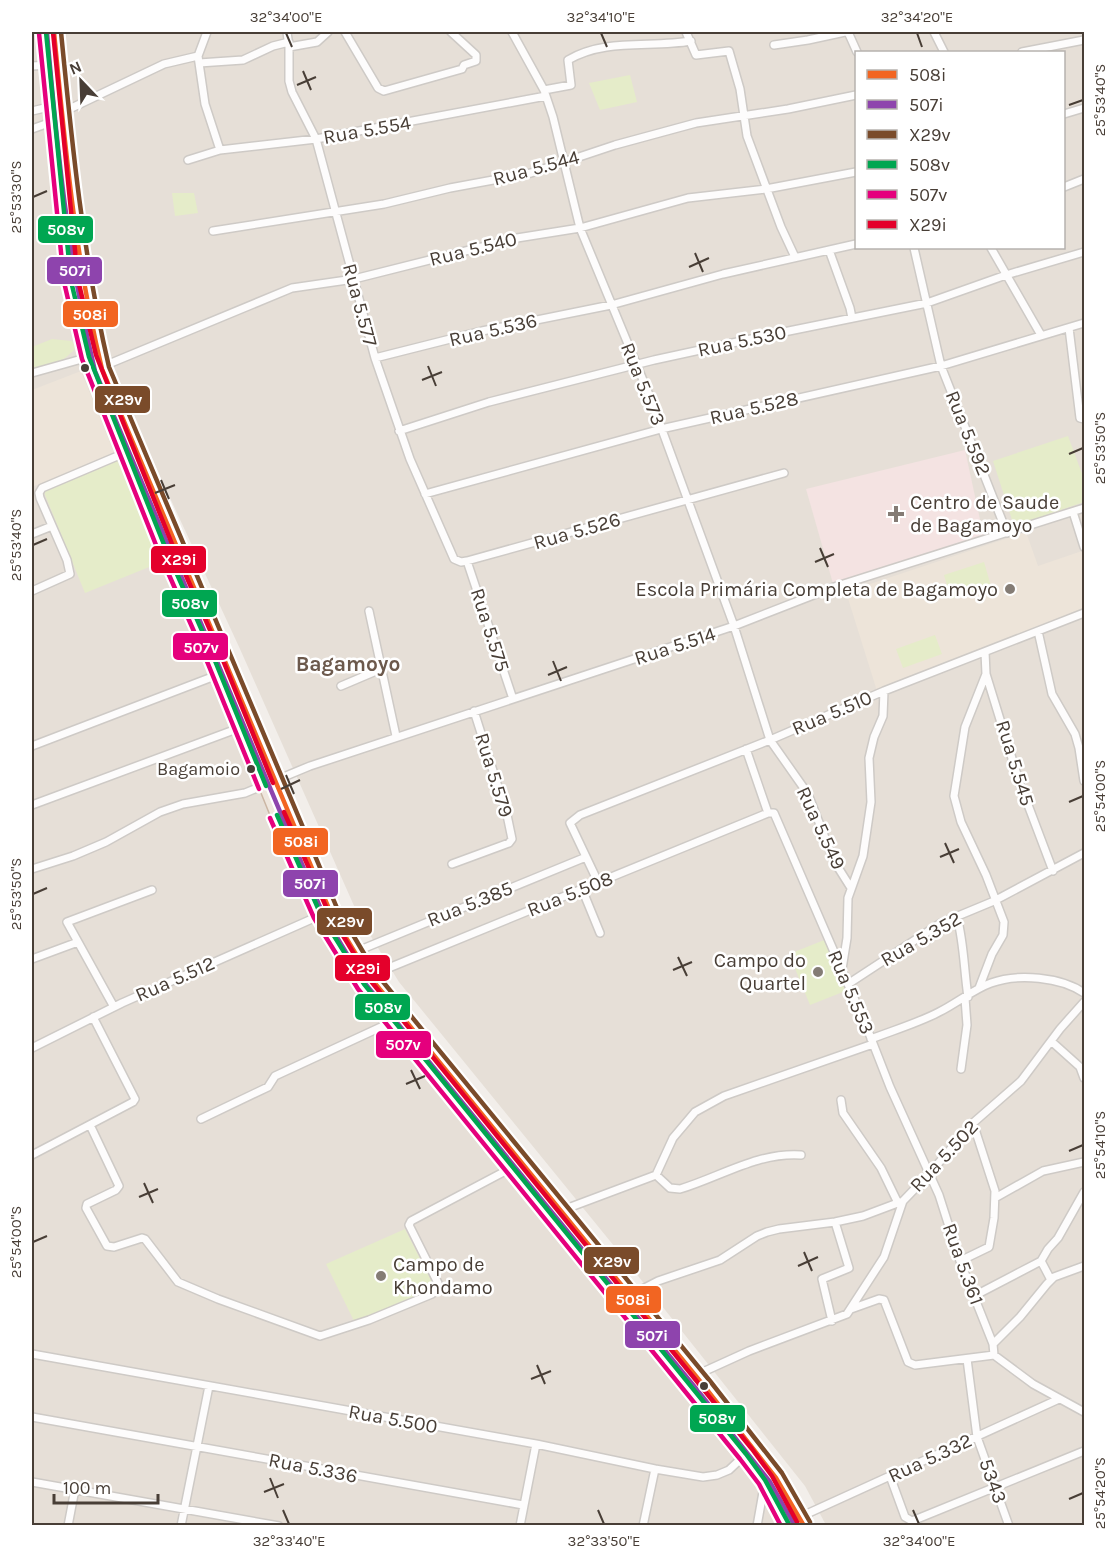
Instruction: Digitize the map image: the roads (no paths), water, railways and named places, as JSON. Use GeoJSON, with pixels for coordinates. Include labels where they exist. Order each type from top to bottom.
{"type":"FeatureCollection","features":[{"type":"Feature","properties":{"kind":"highway"},"geometry":{"type":"LineString","coordinates":[[46,32],[80,268],[90,325],[102,369],[283,815],[330,911],[369,976],[777,1478],[798,1523]]}},
{"type":"Feature","properties":{"kind":"highway"},"geometry":{"type":"LineString","coordinates":[[54,32],[56,113],[72,281],[89,357],[242,727],[271,784]]}},
{"type":"Feature","properties":{"kind":"highway"},"geometry":{"type":"LineString","coordinates":[[283,815],[282,828],[321,915],[364,984],[687,1380],[798,1523]]}},
{"type":"Feature","properties":{"kind":"street"},"geometry":{"type":"LineString","coordinates":[[207,32],[198,60],[205,104],[220,150]]}},
{"type":"Feature","properties":{"kind":"street","name":"Rua 5.577"},"geometry":{"type":"LineString","coordinates":[[287,32],[288,69],[292,92],[316,139],[375,358],[399,431],[454,559],[461,562],[467,561]]}},
{"type":"Feature","properties":{"kind":"street"},"geometry":{"type":"LineString","coordinates":[[32,129],[56,113],[164,64],[198,60],[243,60],[273,46],[317,42],[328,32]]}},
{"type":"Feature","properties":{"kind":"street"},"geometry":{"type":"LineString","coordinates":[[345,32],[378,88],[384,91],[458,70],[476,61],[476,55],[451,32]]}},
{"type":"Feature","properties":{"kind":"street","name":"Rua 5.573"},"geometry":{"type":"LineString","coordinates":[[512,32],[545,93],[580,228],[650,397],[734,626],[770,740]]}},
{"type":"Feature","properties":{"kind":"street"},"geometry":{"type":"LineString","coordinates":[[686,32],[696,55],[729,51],[738,76],[747,136],[766,189],[795,257]]}},
{"type":"Feature","properties":{"kind":"street"},"geometry":{"type":"LineString","coordinates":[[774,45],[846,32],[856,51]]}},
{"type":"Feature","properties":{"kind":"street"},"geometry":{"type":"LineString","coordinates":[[934,32],[944,51]]}},
{"type":"Feature","properties":{"kind":"street"},"geometry":{"type":"LineString","coordinates":[[1027,51],[1084,40]]}},
{"type":"Feature","properties":{"kind":"street","name":"Rua 5.554"},"geometry":{"type":"LineString","coordinates":[[188,160],[220,150],[316,139],[545,93],[571,85],[568,60],[584,52],[623,44],[672,44],[691,41]]}},
{"type":"Feature","properties":{"kind":"street"},"geometry":{"type":"LineString","coordinates":[[32,66],[49,65]]}},
{"type":"Feature","properties":{"kind":"street","name":"Rua 5.544"},"geometry":{"type":"LineString","coordinates":[[213,231],[384,204],[450,188],[531,173],[663,131],[855,95]]}},
{"type":"Feature","properties":{"kind":"street"},"geometry":{"type":"LineString","coordinates":[[1065,114],[1084,108]]}},
{"type":"Feature","properties":{"kind":"street"},"geometry":{"type":"LineString","coordinates":[[32,111],[56,113]]}},
{"type":"Feature","properties":{"kind":"street","name":"Rua 5.540"},"geometry":{"type":"LineString","coordinates":[[102,369],[111,363],[274,294],[314,283],[354,279],[517,238],[580,228],[688,198],[766,189],[855,172]]}},
{"type":"Feature","properties":{"kind":"street"},"geometry":{"type":"LineString","coordinates":[[1065,187],[1084,179]]}},
{"type":"Feature","properties":{"kind":"street","name":"Rua 5.536"},"geometry":{"type":"LineString","coordinates":[[375,358],[505,326],[611,305],[723,274],[855,244]]}},
{"type":"Feature","properties":{"kind":"street","name":"Rua 5.592"},"geometry":{"type":"LineString","coordinates":[[914,249],[941,366],[1007,533]]}},
{"type":"Feature","properties":{"kind":"street"},"geometry":{"type":"LineString","coordinates":[[992,249],[1041,335]]}},
{"type":"Feature","properties":{"kind":"street"},"geometry":{"type":"LineString","coordinates":[[829,250],[852,318]]}},
{"type":"Feature","properties":{"kind":"street","name":"Rua 5.530"},"geometry":{"type":"LineString","coordinates":[[399,431],[489,402],[637,366],[767,335],[927,303],[1006,275],[1084,252]]}},
{"type":"Feature","properties":{"kind":"street","name":"Rua 5.528"},"geometry":{"type":"LineString","coordinates":[[425,494],[661,429],[941,366],[1084,323]]}},
{"type":"Feature","properties":{"kind":"street"},"geometry":{"type":"LineString","coordinates":[[1069,328],[1080,418],[1084,419]]}},
{"type":"Feature","properties":{"kind":"street"},"geometry":{"type":"LineString","coordinates":[[32,372],[89,357]]}},
{"type":"Feature","properties":{"kind":"street"},"geometry":{"type":"LineString","coordinates":[[32,591],[70,574],[67,560],[40,498],[39,493],[42,488],[127,452]]}},
{"type":"Feature","properties":{"kind":"street","name":"Rua 5.526"},"geometry":{"type":"LineString","coordinates":[[467,561],[784,473]]}},
{"type":"Feature","properties":{"kind":"street","name":"Rua 5.514"},"geometry":{"type":"LineString","coordinates":[[32,868],[74,856],[106,842],[160,812],[183,804],[234,796],[271,784],[310,766],[734,626],[834,587],[1084,508]]}},
{"type":"Feature","properties":{"kind":"street"},"geometry":{"type":"LineString","coordinates":[[1073,512],[1084,547]]}},
{"type":"Feature","properties":{"kind":"street"},"geometry":{"type":"LineString","coordinates":[[32,534],[52,526]]}},
{"type":"Feature","properties":{"kind":"street","name":"Rua 5.575"},"geometry":{"type":"LineString","coordinates":[[467,561],[513,699]]}},
{"type":"Feature","properties":{"kind":"street"},"geometry":{"type":"LineString","coordinates":[[369,611],[396,736]]}},
{"type":"Feature","properties":{"kind":"street","name":"Rua 5.510"},"geometry":{"type":"LineString","coordinates":[[586,857],[570,823],[580,815],[770,740],[884,691],[1084,614]]}},
{"type":"Feature","properties":{"kind":"street"},"geometry":{"type":"LineString","coordinates":[[1038,631],[1052,694],[1075,734],[1082,753],[1084,781]]}},
{"type":"Feature","properties":{"kind":"street","name":"Rua 5.545"},"geometry":{"type":"LineString","coordinates":[[985,652],[986,674],[1024,796],[1053,871]]}},
{"type":"Feature","properties":{"kind":"street"},"geometry":{"type":"LineString","coordinates":[[341,686],[381,669]]}},
{"type":"Feature","properties":{"kind":"street"},"geometry":{"type":"LineString","coordinates":[[32,746],[220,674]]}},
{"type":"Feature","properties":{"kind":"street"},"geometry":{"type":"LineString","coordinates":[[979,988],[992,954],[1003,935],[1004,922],[1000,898],[961,822],[954,800],[965,727],[986,674]]}},
{"type":"Feature","properties":{"kind":"street"},"geometry":{"type":"LineString","coordinates":[[842,969],[847,938],[848,897],[860,866],[872,802],[869,758],[874,737],[883,716],[884,691]]}},
{"type":"Feature","properties":{"kind":"street","name":"Rua 5.579"},"geometry":{"type":"LineString","coordinates":[[452,864],[509,843],[512,839],[507,815],[474,711]]}},
{"type":"Feature","properties":{"kind":"street"},"geometry":{"type":"LineString","coordinates":[[32,805],[242,727]]}},
{"type":"Feature","properties":{"kind":"street","name":"Rua 5.549"},"geometry":{"type":"LineString","coordinates":[[770,740],[808,794],[834,861],[851,888]]}},
{"type":"Feature","properties":{"kind":"street","name":"Rua 5.553"},"geometry":{"type":"LineString","coordinates":[[746,749],[770,813],[777,815],[893,1094],[930,1173]]}},
{"type":"Feature","properties":{"kind":"street","name":"Rua 5.508"},"geometry":{"type":"LineString","coordinates":[[369,976],[770,813]]}},
{"type":"Feature","properties":{"kind":"street","name":"Rua 5.352"},"geometry":{"type":"LineString","coordinates":[[848,984],[941,923],[1000,898],[1084,853]]}},
{"type":"Feature","properties":{"kind":"street"},"geometry":{"type":"LineString","coordinates":[[586,857],[597,882]]}},
{"type":"Feature","properties":{"kind":"street","name":"Rua 5.385"},"geometry":{"type":"LineString","coordinates":[[355,952],[586,857]]}},
{"type":"Feature","properties":{"kind":"street"},"geometry":{"type":"LineString","coordinates":[[582,889],[600,933]]}},
{"type":"Feature","properties":{"kind":"street"},"geometry":{"type":"LineString","coordinates":[[114,1007],[67,922],[152,890]]}},
{"type":"Feature","properties":{"kind":"street","name":"Rua 5.512"},"geometry":{"type":"LineString","coordinates":[[32,1048],[114,1007],[321,915]]}},
{"type":"Feature","properties":{"kind":"street"},"geometry":{"type":"LineString","coordinates":[[957,917],[963,946],[967,1025],[961,1069]]}},
{"type":"Feature","properties":{"kind":"street"},"geometry":{"type":"LineString","coordinates":[[32,959],[78,942]]}},
{"type":"Feature","properties":{"kind":"street"},"geometry":{"type":"LineString","coordinates":[[560,1211],[657,1175],[672,1138],[695,1112],[724,1096],[872,1042],[937,1013],[979,988],[1004,979],[1024,978],[1064,982],[1084,993]]}},
{"type":"Feature","properties":{"kind":"street","name":"Rua 5.502"},"geometry":{"type":"LineString","coordinates":[[694,1377],[749,1351],[847,1314],[884,1257],[900,1202],[930,1173],[973,1123],[1021,1080],[1084,1002]]}},
{"type":"Feature","properties":{"kind":"street"},"geometry":{"type":"LineString","coordinates":[[32,1155],[135,1099],[93,1017]]}},
{"type":"Feature","properties":{"kind":"street"},"geometry":{"type":"LineString","coordinates":[[201,1119],[268,1087],[275,1076],[394,1021]]}},
{"type":"Feature","properties":{"kind":"street"},"geometry":{"type":"LineString","coordinates":[[1051,1041],[1082,1067],[1084,1078]]}},
{"type":"Feature","properties":{"kind":"street"},"geometry":{"type":"LineString","coordinates":[[629,1296],[658,1281],[720,1260],[767,1232],[862,1216],[900,1202],[881,1168],[843,1113],[841,1100]]}},
{"type":"Feature","properties":{"kind":"street"},"geometry":{"type":"LineString","coordinates":[[960,1261],[989,1247],[995,1198],[973,1123]]}},
{"type":"Feature","properties":{"kind":"street"},"geometry":{"type":"LineString","coordinates":[[90,1125],[119,1186],[116,1190],[87,1204],[86,1208],[107,1246],[114,1247],[145,1239],[178,1282],[320,1336],[369,1320],[432,1294],[438,1287],[438,1283],[409,1225],[411,1221],[513,1167]]}},
{"type":"Feature","properties":{"kind":"street"},"geometry":{"type":"LineString","coordinates":[[657,1175],[674,1190],[765,1158],[789,1154],[801,1155]]}},
{"type":"Feature","properties":{"kind":"street"},"geometry":{"type":"LineString","coordinates":[[995,1198],[1043,1171],[1084,1162]]}},
{"type":"Feature","properties":{"kind":"street","name":"Rua 5.361"},"geometry":{"type":"LineString","coordinates":[[930,1173],[960,1261],[993,1344],[993,1355]]}},
{"type":"Feature","properties":{"kind":"street"},"geometry":{"type":"LineString","coordinates":[[974,1296],[1041,1261],[1058,1238],[1084,1192]]}},
{"type":"Feature","properties":{"kind":"street"},"geometry":{"type":"LineString","coordinates":[[832,1321],[822,1279],[849,1268],[835,1222]]}},
{"type":"Feature","properties":{"kind":"street"},"geometry":{"type":"LineString","coordinates":[[1041,1261],[1051,1280]]}},
{"type":"Feature","properties":{"kind":"street"},"geometry":{"type":"LineString","coordinates":[[993,1344],[1020,1317],[1051,1280],[1084,1266]]}},
{"type":"Feature","properties":{"kind":"street"},"geometry":{"type":"LineString","coordinates":[[851,1309],[879,1299],[884,1300],[908,1362],[915,1365],[993,1355],[1015,1372],[1084,1412]]}},
{"type":"Feature","properties":{"kind":"street","name":"Rua 5.500"},"geometry":{"type":"LineString","coordinates":[[32,1354],[536,1444],[703,1477],[729,1470],[745,1454]]}},
{"type":"Feature","properties":{"kind":"street","name":"5343"},"geometry":{"type":"LineString","coordinates":[[967,1359],[977,1437],[1009,1526]]}},
{"type":"Feature","properties":{"kind":"street"},"geometry":{"type":"LineString","coordinates":[[182,1526],[209,1386]]}},
{"type":"Feature","properties":{"kind":"street","name":"Rua 5.332"},"geometry":{"type":"LineString","coordinates":[[798,1523],[890,1476],[1059,1399]]}},
{"type":"Feature","properties":{"kind":"street","name":"Rua 5.336"},"geometry":{"type":"LineString","coordinates":[[32,1417],[523,1505]]}},
{"type":"Feature","properties":{"kind":"street"},"geometry":{"type":"LineString","coordinates":[[520,1526],[536,1444]]}},
{"type":"Feature","properties":{"kind":"street"},"geometry":{"type":"LineString","coordinates":[[890,1476],[905,1517],[912,1521],[1084,1451]]}},
{"type":"Feature","properties":{"kind":"street"},"geometry":{"type":"LineString","coordinates":[[643,1526],[655,1469]]}},
{"type":"Feature","properties":{"kind":"street"},"geometry":{"type":"LineString","coordinates":[[757,1526],[765,1480]]}},
{"type":"Feature","properties":{"kind":"street"},"geometry":{"type":"LineString","coordinates":[[32,1482],[279,1526]]}},
{"type":"Feature","properties":{"kind":"street"},"geometry":{"type":"LineString","coordinates":[[69,1526],[75,1489]]}},
{"type":"Feature","properties":{"kind":"place","name":"Centro de Saude de Bagamoyo"},"geometry":{"type":"Point","coordinates":[896,514]}},
{"type":"Feature","properties":{"kind":"place","name":"Escola Primária Completa de Bagamoyo"},"geometry":{"type":"Point","coordinates":[1010,589]}},
{"type":"Feature","properties":{"kind":"place","name":"Bagamoio"},"geometry":{"type":"Point","coordinates":[251,769]}},
{"type":"Feature","properties":{"kind":"place","name":"Campo do Quartel"},"geometry":{"type":"Point","coordinates":[818,972]}},
{"type":"Feature","properties":{"kind":"place","name":"Campo de Khondamo"},"geometry":{"type":"Point","coordinates":[381,1276]}},
{"type":"Feature","properties":{"kind":"district","name":"Bagamoyo"},"geometry":{"type":"Point","coordinates":[348,664]}}]}
